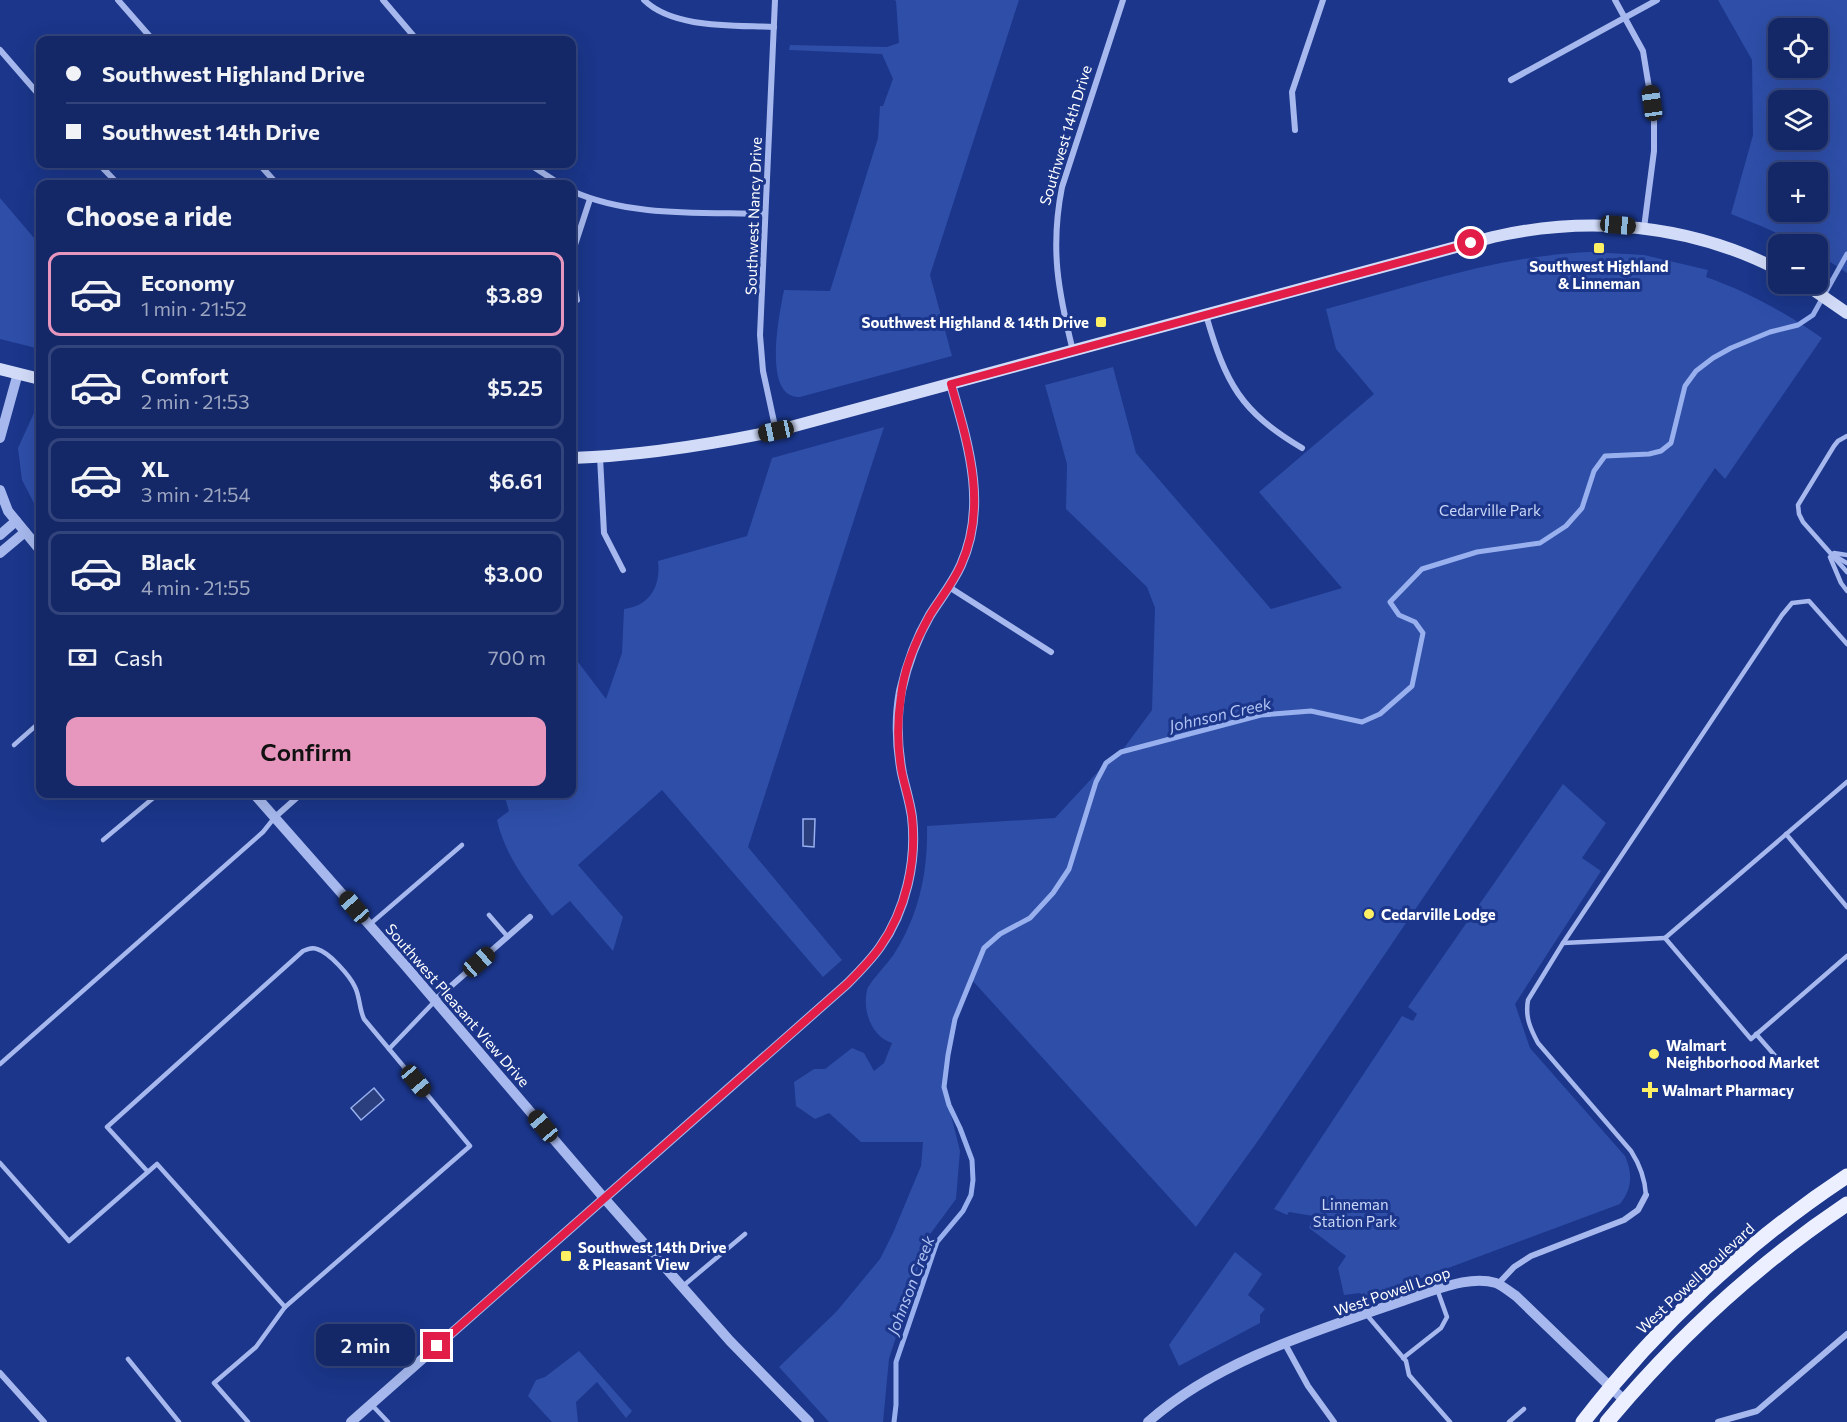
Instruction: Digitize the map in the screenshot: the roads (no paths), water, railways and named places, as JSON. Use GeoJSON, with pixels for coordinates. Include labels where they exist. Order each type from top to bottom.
{"type":"FeatureCollection","features":[{"type":"Feature","properties":{"kind":"main road"},"geometry":{"type":"LineString","coordinates":[[576,458],[666,451],[776,431],[1516,232],[1560,226],[1618,225],[1644,228],[1736,251],[1768,265]]}},
{"type":"Feature","properties":{"kind":"main road"},"geometry":{"type":"LineString","coordinates":[[1819,294],[1847,313]]}},
{"type":"Feature","properties":{"kind":"main road"},"geometry":{"type":"LineString","coordinates":[[0,369],[36,378]]}},
{"type":"Feature","properties":{"kind":"main road","name":"West Powell Boulevard"},"geometry":{"type":"LineString","coordinates":[[1584,1422],[1610,1387],[1689,1304],[1781,1224],[1847,1176]]}},
{"type":"Feature","properties":{"kind":"main road"},"geometry":{"type":"LineString","coordinates":[[1607,1422],[1666,1354],[1726,1296],[1801,1236],[1847,1204]]}},
{"type":"Feature","properties":{"kind":"street"},"geometry":{"type":"LineString","coordinates":[[118,0],[150,36]]}},
{"type":"Feature","properties":{"kind":"street"},"geometry":{"type":"LineString","coordinates":[[383,0],[414,36]]}},
{"type":"Feature","properties":{"kind":"street"},"geometry":{"type":"LineString","coordinates":[[644,0],[652,8],[686,21],[774,27]]}},
{"type":"Feature","properties":{"kind":"street","name":"Southwest Nancy Drive"},"geometry":{"type":"LineString","coordinates":[[775,0],[761,354],[776,431]]}},
{"type":"Feature","properties":{"kind":"street","name":"Southwest 14th Drive"},"geometry":{"type":"LineString","coordinates":[[1074,351],[1059,292],[1054,241],[1056,216],[1062,187],[1123,0]]}},
{"type":"Feature","properties":{"kind":"street"},"geometry":{"type":"LineString","coordinates":[[1294,130],[1292,92],[1323,0]]}},
{"type":"Feature","properties":{"kind":"street"},"geometry":{"type":"LineString","coordinates":[[1615,0],[1643,51],[1654,118],[1654,151],[1644,228]]}},
{"type":"Feature","properties":{"kind":"street"},"geometry":{"type":"LineString","coordinates":[[1511,80],[1657,0]]}},
{"type":"Feature","properties":{"kind":"street"},"geometry":{"type":"LineString","coordinates":[[0,50],[36,91]]}},
{"type":"Feature","properties":{"kind":"street"},"geometry":{"type":"LineString","coordinates":[[103,168],[114,180]]}},
{"type":"Feature","properties":{"kind":"street"},"geometry":{"type":"LineString","coordinates":[[262,168],[273,180]]}},
{"type":"Feature","properties":{"kind":"street"},"geometry":{"type":"LineString","coordinates":[[535,168],[554,180]]}},
{"type":"Feature","properties":{"kind":"street"},"geometry":{"type":"LineString","coordinates":[[576,193],[590,199],[643,209],[765,214]]}},
{"type":"Feature","properties":{"kind":"street"},"geometry":{"type":"LineString","coordinates":[[576,242],[590,199]]}},
{"type":"Feature","properties":{"kind":"street"},"geometry":{"type":"LineString","coordinates":[[576,295],[577,300]]}},
{"type":"Feature","properties":{"kind":"street"},"geometry":{"type":"LineString","coordinates":[[1206,315],[1222,364],[1243,401],[1272,430],[1302,448]]}},
{"type":"Feature","properties":{"kind":"street"},"geometry":{"type":"LineString","coordinates":[[0,438],[18,374]]}},
{"type":"Feature","properties":{"kind":"street"},"geometry":{"type":"LineString","coordinates":[[351,1422],[847,984],[881,945],[902,901],[912,861],[912,816],[899,755],[901,694],[912,653],[921,632],[961,567],[973,529],[975,482],[951,384]]}},
{"type":"Feature","properties":{"kind":"street"},"geometry":{"type":"LineString","coordinates":[[600,457],[603,533],[623,570]]}},
{"type":"Feature","properties":{"kind":"street"},"geometry":{"type":"LineString","coordinates":[[0,489],[8,511],[36,545]]}},
{"type":"Feature","properties":{"kind":"street"},"geometry":{"type":"LineString","coordinates":[[0,535],[16,521]]}},
{"type":"Feature","properties":{"kind":"street"},"geometry":{"type":"LineString","coordinates":[[0,552],[25,532]]}},
{"type":"Feature","properties":{"kind":"street"},"geometry":{"type":"LineString","coordinates":[[949,587],[1051,652]]}},
{"type":"Feature","properties":{"kind":"street","name":"Southwest Pleasant View Drive"},"geometry":{"type":"LineString","coordinates":[[258,798],[730,1341],[809,1422]]}},
{"type":"Feature","properties":{"kind":"street"},"geometry":{"type":"LineString","coordinates":[[275,817],[296,798]]}},
{"type":"Feature","properties":{"kind":"street"},"geometry":{"type":"LineString","coordinates":[[435,1000],[530,917]]}},
{"type":"Feature","properties":{"kind":"street"},"geometry":{"type":"LineString","coordinates":[[1624,1401],[1516,1296],[1497,1284],[1514,1267],[1531,1256],[1624,1220],[1638,1210],[1646,1195]]}},
{"type":"Feature","properties":{"kind":"street","name":"West Powell Loop"},"geometry":{"type":"LineString","coordinates":[[1148,1422],[1205,1381],[1285,1344],[1437,1289],[1465,1282],[1482,1281],[1497,1284]]}},
{"type":"Feature","properties":{"kind":"street"},"geometry":{"type":"LineString","coordinates":[[1718,1422],[1757,1411],[1847,1334]]}},
{"type":"Feature","properties":{"kind":"street"},"geometry":{"type":"LineString","coordinates":[[1285,1344],[1308,1386],[1334,1422]]}},
{"type":"Feature","properties":{"kind":"street"},"geometry":{"type":"LineString","coordinates":[[0,1373],[44,1422]]}},
{"type":"Feature","properties":{"kind":"lane"},"geometry":{"type":"LineString","coordinates":[[1847,436],[1834,446],[1798,505],[1803,522],[1847,572]]}},
{"type":"Feature","properties":{"kind":"lane"},"geometry":{"type":"LineString","coordinates":[[1828,552],[1847,555]]}},
{"type":"Feature","properties":{"kind":"lane"},"geometry":{"type":"LineString","coordinates":[[1828,552],[1847,563]]}},
{"type":"Feature","properties":{"kind":"lane"},"geometry":{"type":"LineString","coordinates":[[1828,552],[1841,584],[1847,591]]}},
{"type":"Feature","properties":{"kind":"lane"},"geometry":{"type":"LineString","coordinates":[[1646,1195],[1641,1166],[1631,1151],[1538,1043],[1529,1027],[1526,1013],[1528,1000],[1563,943],[1792,603],[1809,601],[1847,644]]}},
{"type":"Feature","properties":{"kind":"lane"},"geometry":{"type":"LineString","coordinates":[[14,745],[36,726]]}},
{"type":"Feature","properties":{"kind":"lane"},"geometry":{"type":"LineString","coordinates":[[1563,943],[1665,938],[1847,782]]}},
{"type":"Feature","properties":{"kind":"lane"},"geometry":{"type":"LineString","coordinates":[[103,840],[153,798]]}},
{"type":"Feature","properties":{"kind":"lane"},"geometry":{"type":"LineString","coordinates":[[0,1064],[263,832],[275,817]]}},
{"type":"Feature","properties":{"kind":"lane"},"geometry":{"type":"LineString","coordinates":[[1786,834],[1847,907]]}},
{"type":"Feature","properties":{"kind":"lane"},"geometry":{"type":"LineString","coordinates":[[369,925],[462,845]]}},
{"type":"Feature","properties":{"kind":"lane"},"geometry":{"type":"LineString","coordinates":[[489,915],[508,937]]}},
{"type":"Feature","properties":{"kind":"lane"},"geometry":{"type":"LineString","coordinates":[[1665,938],[1751,1039],[1847,956]]}},
{"type":"Feature","properties":{"kind":"lane"},"geometry":{"type":"LineString","coordinates":[[148,1172],[107,1126],[303,951],[310,948],[318,949],[341,968],[356,990],[359,1010],[364,1019],[470,1146],[285,1307],[276,1316],[264,1339],[214,1383],[248,1422]]}},
{"type":"Feature","properties":{"kind":"lane"},"geometry":{"type":"LineString","coordinates":[[389,1049],[435,1000]]}},
{"type":"Feature","properties":{"kind":"lane"},"geometry":{"type":"LineString","coordinates":[[1756,1034],[1784,1066]]}},
{"type":"Feature","properties":{"kind":"lane"},"geometry":{"type":"LineString","coordinates":[[0,1163],[69,1241],[157,1164],[285,1307]]}},
{"type":"Feature","properties":{"kind":"lane"},"geometry":{"type":"LineString","coordinates":[[683,1286],[745,1234]]}},
{"type":"Feature","properties":{"kind":"lane"},"geometry":{"type":"LineString","coordinates":[[1403,1358],[1441,1328],[1447,1317],[1437,1289]]}},
{"type":"Feature","properties":{"kind":"lane"},"geometry":{"type":"LineString","coordinates":[[1366,1314],[1406,1361],[1409,1375],[1450,1422]]}},
{"type":"Feature","properties":{"kind":"lane"},"geometry":{"type":"LineString","coordinates":[[128,1359],[179,1422]]}},
{"type":"Feature","properties":{"kind":"lane"},"geometry":{"type":"LineString","coordinates":[[371,1404],[388,1422]]}},
{"type":"Feature","properties":{"kind":"lane"},"geometry":{"type":"LineString","coordinates":[[1509,1422],[1524,1409]]}},
{"type":"Feature","properties":{"kind":"waterway","name":"Johnson Creek"},"geometry":{"type":"LineString","coordinates":[[894,1422],[896,1362],[937,1242],[963,1211],[971,1195],[972,1160],[944,1087],[955,1019],[984,948],[1000,934],[1030,918],[1053,893],[1069,869],[1096,782],[1106,763],[1121,752],[1261,715],[1311,711],[1362,722],[1380,714],[1412,686],[1423,633],[1415,622],[1399,615],[1390,602],[1422,569],[1477,552],[1540,543],[1566,526],[1582,508],[1594,471],[1605,456],[1649,454],[1661,451],[1671,443],[1685,386],[1696,371],[1731,348],[1770,332],[1798,325],[1813,315],[1847,254]]}},
{"type":"Feature","properties":{"kind":"place","name":"Southwest Highland & Linneman"},"geometry":{"type":"Point","coordinates":[1599,248]}},
{"type":"Feature","properties":{"kind":"place","name":"Southwest Highland & 14th Drive"},"geometry":{"type":"Point","coordinates":[1101,322]}},
{"type":"Feature","properties":{"kind":"place","name":"Cedarville Lodge"},"geometry":{"type":"Point","coordinates":[1369,914]}},
{"type":"Feature","properties":{"kind":"place","name":"Walmart Neighborhood Market"},"geometry":{"type":"Point","coordinates":[1654,1054]}},
{"type":"Feature","properties":{"kind":"place","name":"Walmart Pharmacy"},"geometry":{"type":"Point","coordinates":[1650,1090]}},
{"type":"Feature","properties":{"kind":"place","name":"Southwest 14th Drive & Pleasant View"},"geometry":{"type":"Point","coordinates":[566,1256]}},
{"type":"Feature","properties":{"kind":"park label","name":"Cedarville Park"},"geometry":{"type":"Point","coordinates":[1490,510]}},
{"type":"Feature","properties":{"kind":"park label","name":"Linneman Station Park"},"geometry":{"type":"Point","coordinates":[1355,1212]}}]}
